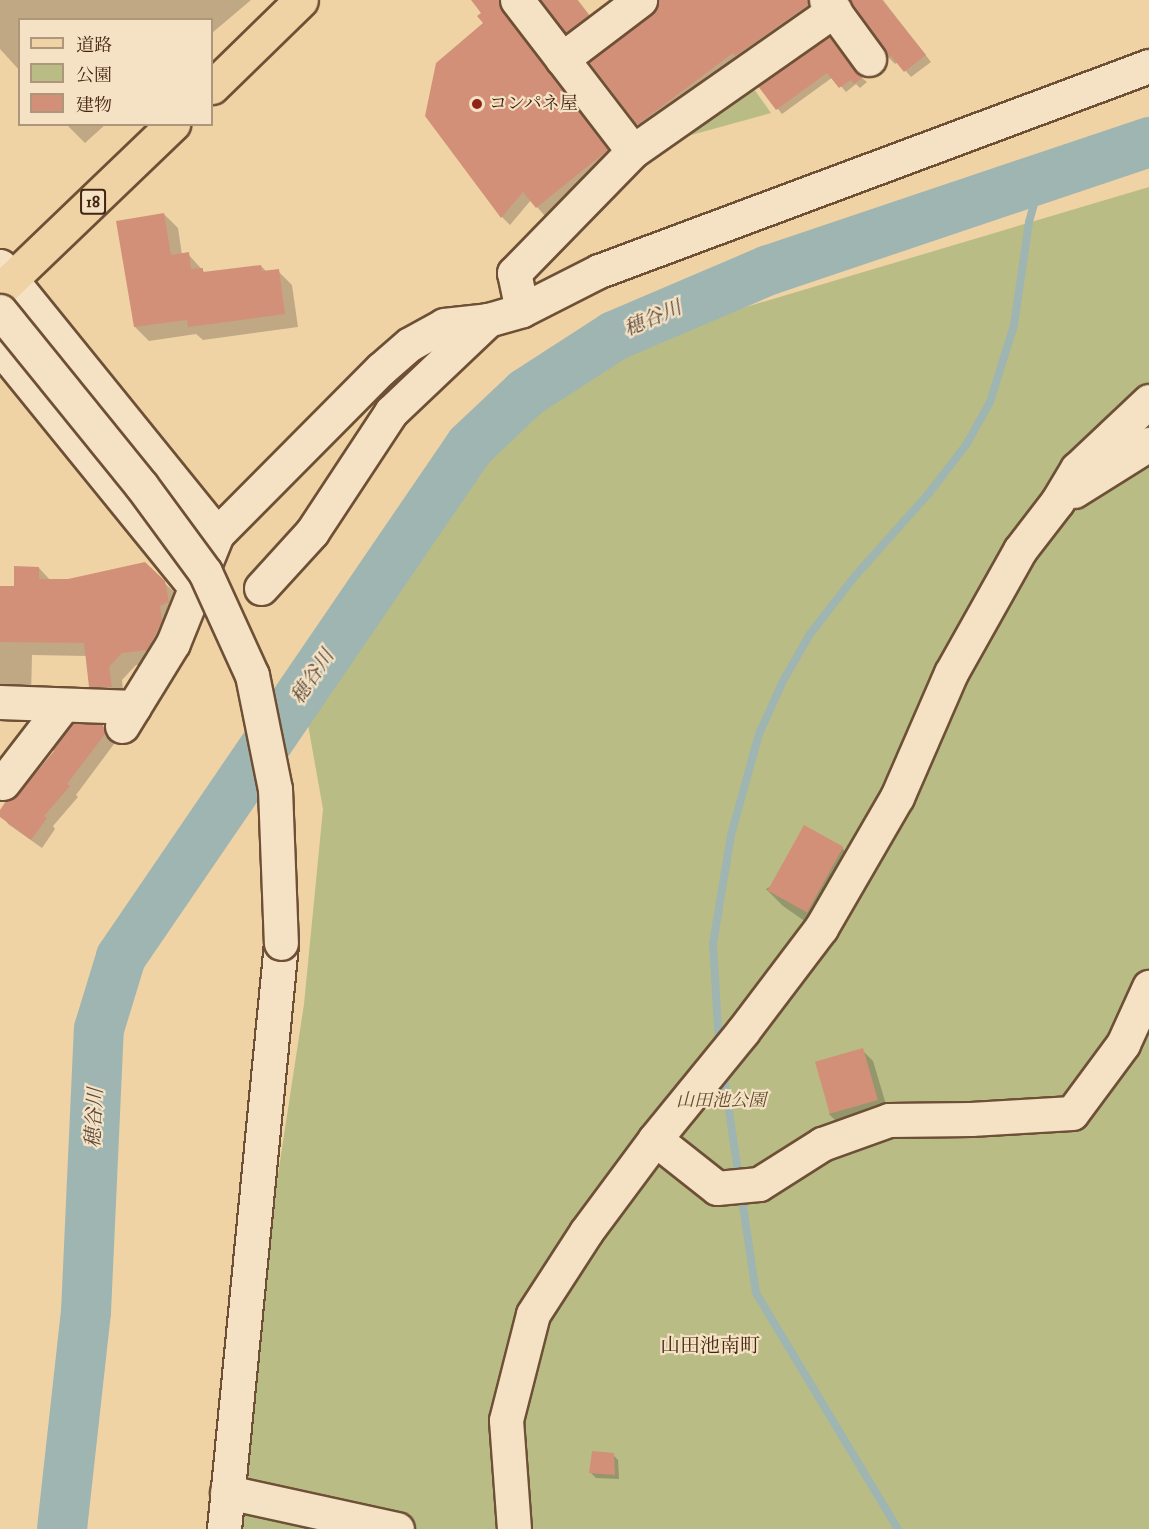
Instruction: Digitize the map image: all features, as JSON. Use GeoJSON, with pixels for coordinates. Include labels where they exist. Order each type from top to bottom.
{"type":"FeatureCollection","features":[{"type":"Feature","properties":{"kind":"main road"},"geometry":{"type":"LineString","coordinates":[[213,86],[301,0]]}},
{"type":"Feature","properties":{"kind":"main road","name":"18"},"geometry":{"type":"LineString","coordinates":[[4,279],[171,126]]}},
{"type":"Feature","properties":{"kind":"street"},"geometry":{"type":"LineString","coordinates":[[517,0],[633,151]]}},
{"type":"Feature","properties":{"kind":"street"},"geometry":{"type":"LineString","coordinates":[[562,59],[640,0]]}},
{"type":"Feature","properties":{"kind":"street"},"geometry":{"type":"LineString","coordinates":[[522,310],[514,273],[633,151],[830,5],[869,59]]}},
{"type":"Feature","properties":{"kind":"street"},"geometry":{"type":"LineString","coordinates":[[0,702],[63,705],[128,716],[173,643],[217,534],[381,369],[410,344],[444,325],[488,320],[522,310],[599,271],[1149,66]]}},
{"type":"Feature","properties":{"kind":"street"},"geometry":{"type":"LineString","coordinates":[[4,279],[217,534]]}},
{"type":"Feature","properties":{"kind":"street"},"geometry":{"type":"LineString","coordinates":[[0,311],[141,485],[205,572],[252,675],[275,789],[281,943],[224,1529]]}},
{"type":"Feature","properties":{"kind":"street"},"geometry":{"type":"LineString","coordinates":[[261,588],[312,532],[391,412],[488,320]]}},
{"type":"Feature","properties":{"kind":"street"},"geometry":{"type":"LineString","coordinates":[[0,347],[195,587]]}},
{"type":"Feature","properties":{"kind":"street"},"geometry":{"type":"LineString","coordinates":[[514,1529],[506,1420],[533,1314],[586,1232],[655,1139],[736,1040],[821,928],[897,797],[951,673],[1014,560],[1057,502],[1077,469],[1149,401]]}},
{"type":"Feature","properties":{"kind":"street"},"geometry":{"type":"LineString","coordinates":[[1057,502],[1149,444]]}},
{"type":"Feature","properties":{"kind":"street"},"geometry":{"type":"LineString","coordinates":[[3,783],[63,705]]}},
{"type":"Feature","properties":{"kind":"street"},"geometry":{"type":"LineString","coordinates":[[655,1139],[717,1188],[759,1184],[822,1144],[889,1120],[970,1119],[1072,1113],[1123,1044],[1149,987]]}},
{"type":"Feature","properties":{"kind":"street"},"geometry":{"type":"LineString","coordinates":[[227,1492],[397,1529]]}},
{"type":"Feature","properties":{"kind":"green space"},"geometry":{"type":"Polygon","coordinates":[[[749,82],[771,113],[684,137],[680,131],[749,82]]]}},
{"type":"Feature","properties":{"kind":"green space","name":"山田池公園"},"geometry":{"type":"Polygon","coordinates":[[[1149,187],[1149,1529],[224,1529],[304,1004],[323,809],[305,708],[402,562],[483,451],[551,389],[635,340],[1149,187]]]}},
{"type":"Feature","properties":{"kind":"building"},"geometry":{"type":"Polygon","coordinates":[[[471,0],[499,0],[502,11],[608,150],[536,208],[523,192],[501,218],[425,116],[436,63],[483,23],[477,16],[481,13],[471,0]]]}},
{"type":"Feature","properties":{"kind":"building"},"geometry":{"type":"Polygon","coordinates":[[[541,0],[577,0],[589,15],[566,33],[541,0]]]}},
{"type":"Feature","properties":{"kind":"building"},"geometry":{"type":"Polygon","coordinates":[[[658,0],[808,0],[808,5],[735,56],[733,53],[637,125],[589,62],[651,15],[658,0]]]}},
{"type":"Feature","properties":{"kind":"building"},"geometry":{"type":"Polygon","coordinates":[[[850,0],[882,0],[926,55],[904,72],[891,56],[888,58],[884,48],[850,0]]]}},
{"type":"Feature","properties":{"kind":"building"},"geometry":{"type":"Polygon","coordinates":[[[829,36],[854,70],[863,77],[854,84],[851,80],[839,88],[827,73],[776,110],[758,86],[829,36]]]}},
{"type":"Feature","properties":{"kind":"building"},"geometry":{"type":"Polygon","coordinates":[[[164,213],[171,255],[189,252],[191,269],[203,268],[203,272],[261,265],[262,271],[279,269],[285,314],[188,327],[187,320],[134,327],[116,221],[164,213]]]}},
{"type":"Feature","properties":{"kind":"building"},"geometry":{"type":"Polygon","coordinates":[[[145,562],[165,581],[169,602],[160,606],[162,621],[147,650],[122,653],[109,667],[112,687],[89,687],[84,643],[0,642],[0,586],[14,586],[14,566],[39,567],[39,579],[68,579],[145,562]]]}},
{"type":"Feature","properties":{"kind":"building"},"geometry":{"type":"Polygon","coordinates":[[[72,723],[103,725],[105,734],[67,784],[70,786],[44,816],[47,818],[31,840],[0,817],[0,810],[6,801],[18,794],[54,751],[52,750],[72,723]]]}},
{"type":"Feature","properties":{"kind":"building"},"geometry":{"type":"Polygon","coordinates":[[[804,825],[843,847],[807,912],[768,891],[804,825]]]}},
{"type":"Feature","properties":{"kind":"building"},"geometry":{"type":"Polygon","coordinates":[[[863,1048],[878,1100],[830,1114],[815,1062],[863,1048]]]}},
{"type":"Feature","properties":{"kind":"building"},"geometry":{"type":"Polygon","coordinates":[[[592,1451],[614,1453],[615,1475],[589,1473],[592,1451]]]}},
{"type":"Feature","properties":{"kind":"waterway","name":"穂谷川"},"geometry":{"type":"LineString","coordinates":[[62,1529],[86,1312],[99,1029],[121,957],[470,446],[526,393],[614,336],[769,270],[1149,142]]}},
{"type":"Feature","properties":{"kind":"waterway"},"geometry":{"type":"LineString","coordinates":[[719,1045],[713,944],[731,835],[759,734],[783,681],[810,634],[856,575],[929,493],[966,445],[990,402],[1014,325],[1029,222],[1041,179]]}},
{"type":"Feature","properties":{"kind":"waterway"},"geometry":{"type":"LineString","coordinates":[[723,1070],[739,1179]]}},
{"type":"Feature","properties":{"kind":"waterway"},"geometry":{"type":"LineString","coordinates":[[741,1192],[756,1293],[898,1529]]}},
{"type":"Feature","properties":{"kind":"place","name":"コンパネ屋"},"geometry":{"type":"Point","coordinates":[477,104]}},
{"type":"Feature","properties":{"kind":"district","name":"山田池南町"},"geometry":{"type":"Point","coordinates":[710,1346]}}]}
